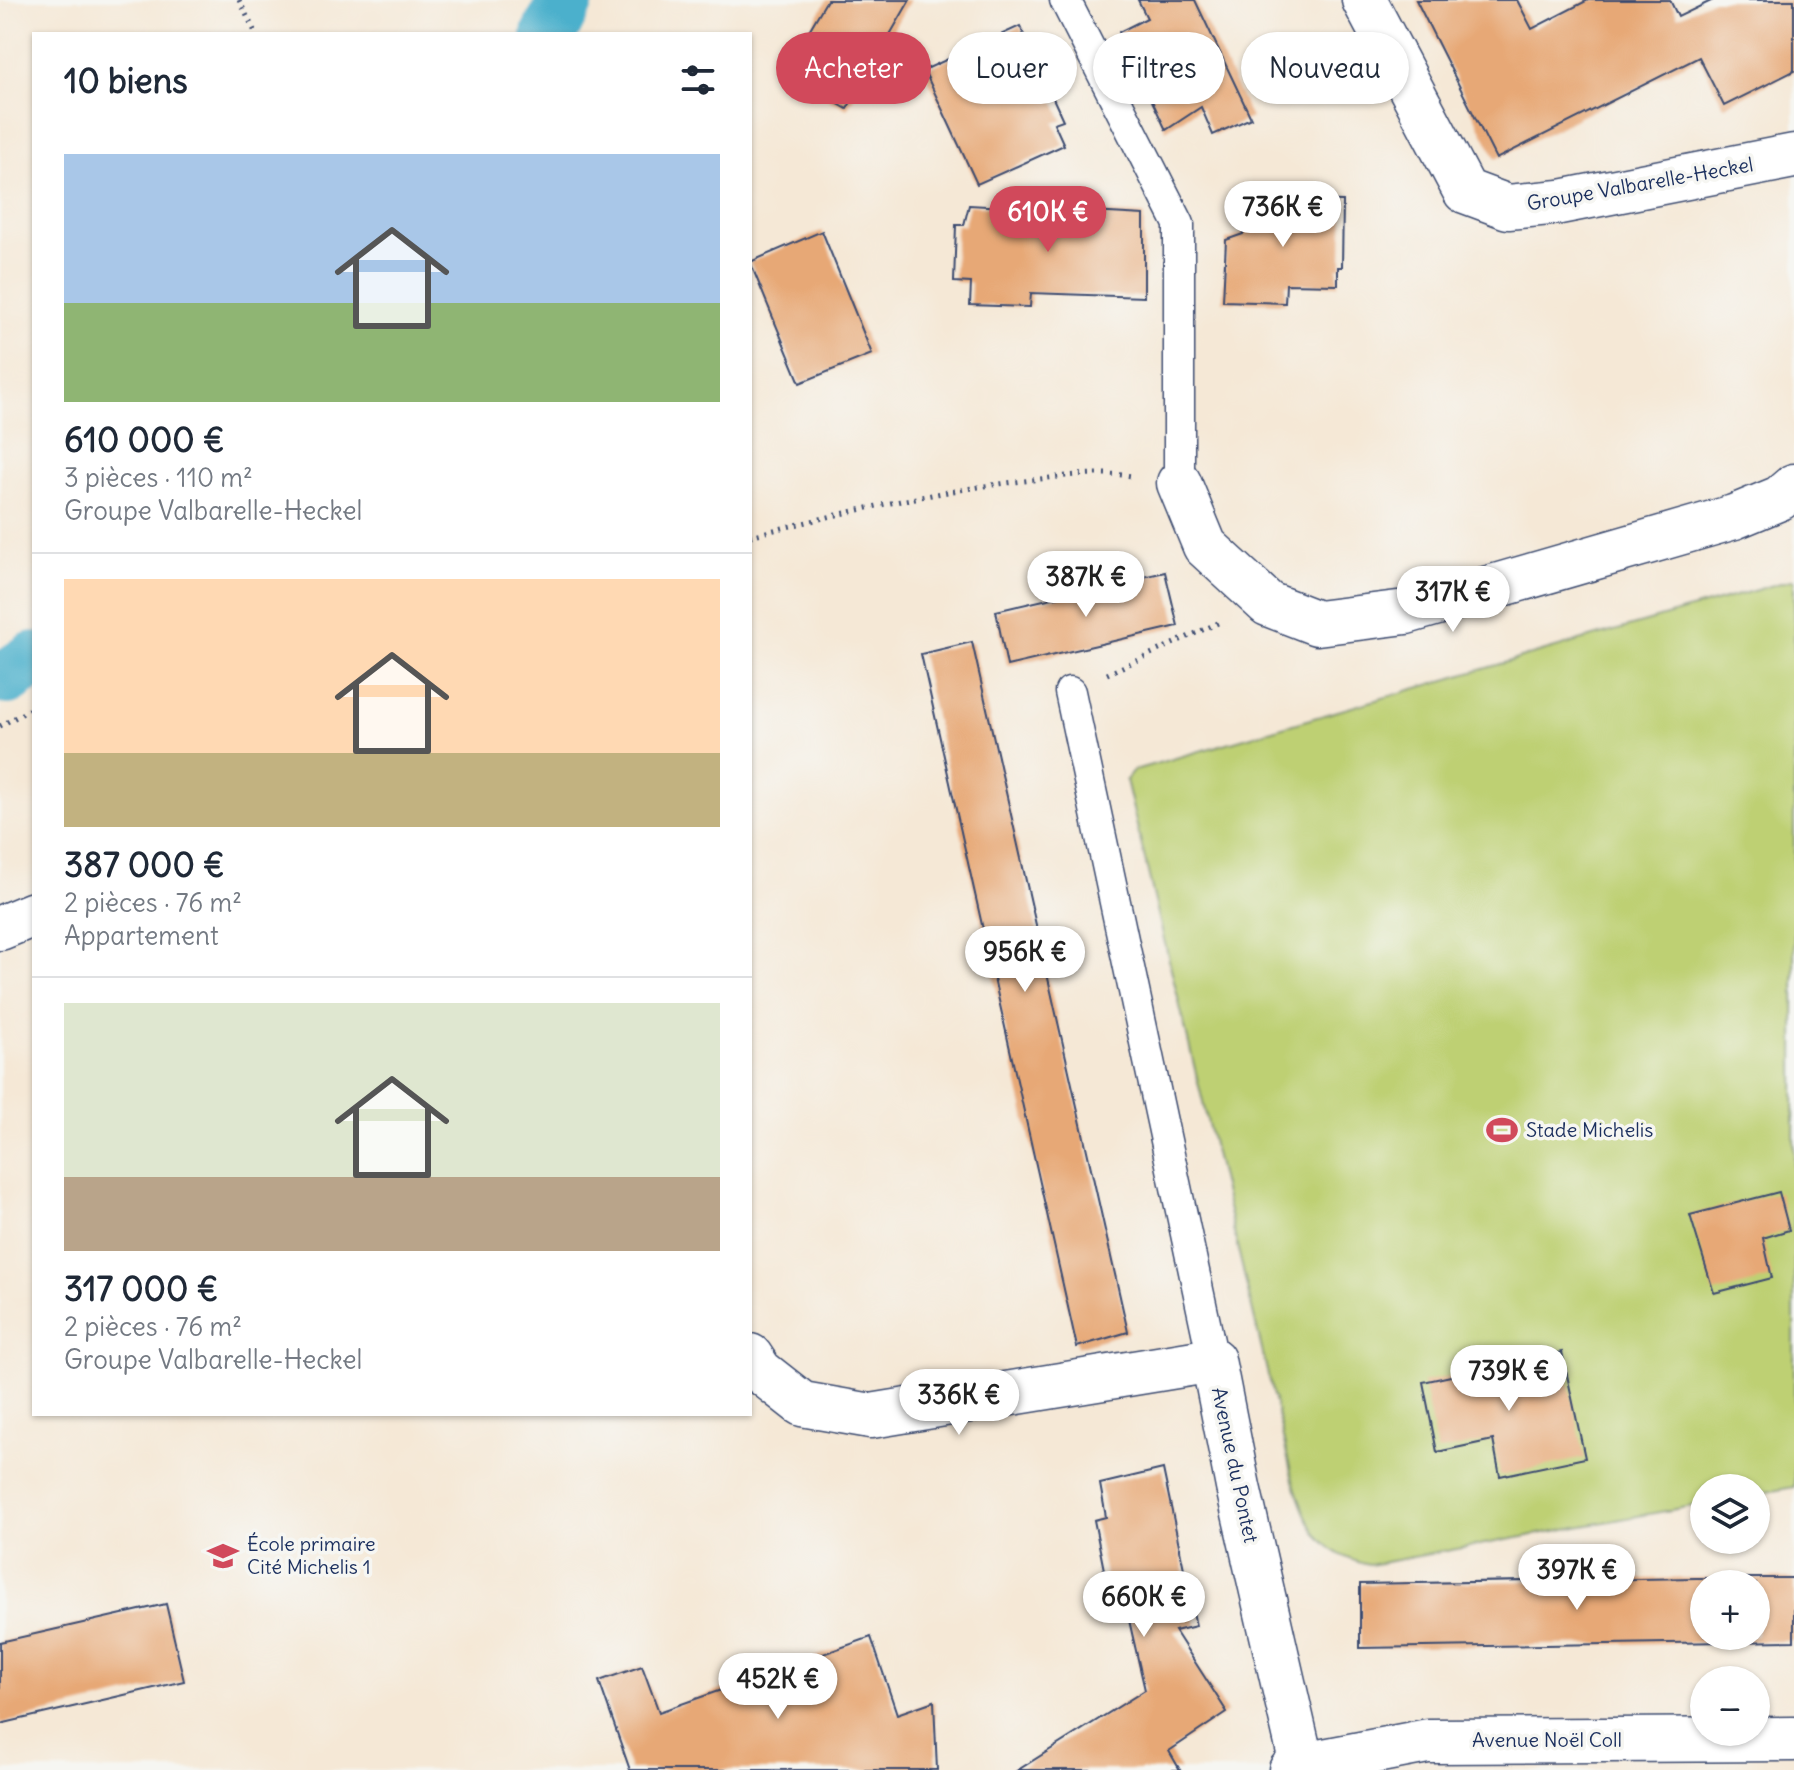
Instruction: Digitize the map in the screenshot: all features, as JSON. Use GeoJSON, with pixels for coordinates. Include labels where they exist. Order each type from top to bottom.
{"type":"FeatureCollection","features":[{"type":"Feature","properties":{"kind":"street","name":"Groupe Valbarelle-Heckel"},"geometry":{"type":"LineString","coordinates":[[1364,0],[1465,191],[1508,207],[1560,202],[1794,156]]}},
{"type":"Feature","properties":{"kind":"street"},"geometry":{"type":"LineString","coordinates":[[1179,483],[1205,546],[1268,604],[1317,623],[1406,612],[1734,517],[1780,498],[1794,486]]}},
{"type":"Feature","properties":{"kind":"street"},"geometry":{"type":"LineString","coordinates":[[0,928],[32,915]]}},
{"type":"Feature","properties":{"kind":"street","name":"Avenue du Pontet"},"geometry":{"type":"LineString","coordinates":[[752,1359],[760,1371],[802,1404],[871,1416],[1213,1360],[1297,1767]]}},
{"type":"Feature","properties":{"kind":"street","name":"Avenue Noël Coll"},"geometry":{"type":"LineString","coordinates":[[1297,1767],[1428,1741],[1794,1739]]}},
{"type":"Feature","properties":{"kind":"lane"},"geometry":{"type":"LineString","coordinates":[[1065,0],[1179,224],[1179,483]]}},
{"type":"Feature","properties":{"kind":"lane"},"geometry":{"type":"LineString","coordinates":[[1070,692],[1213,1360]]}},
{"type":"Feature","properties":{"kind":"path"},"geometry":{"type":"LineString","coordinates":[[239,0],[255,32]]}},
{"type":"Feature","properties":{"kind":"path"},"geometry":{"type":"LineString","coordinates":[[752,536],[872,506],[1006,483],[1104,472],[1179,483]]}},
{"type":"Feature","properties":{"kind":"path"},"geometry":{"type":"LineString","coordinates":[[1070,692],[1180,639],[1268,604]]}},
{"type":"Feature","properties":{"kind":"path"},"geometry":{"type":"LineString","coordinates":[[0,726],[32,708]]}},
{"type":"Feature","properties":{"kind":"green space","name":"Stade Michelis"},"geometry":{"type":"Polygon","coordinates":[[[1794,579],[1794,1487],[1770,1491],[1770,1474],[1690,1474],[1690,1507],[1369,1565],[1352,1560],[1327,1545],[1310,1524],[1293,1480],[1126,780],[1134,770],[1794,579]]]}},
{"type":"Feature","properties":{"kind":"building"},"geometry":{"type":"Polygon","coordinates":[[[827,0],[910,0],[892,32],[808,32],[827,0]]]}},
{"type":"Feature","properties":{"kind":"building"},"geometry":{"type":"Polygon","coordinates":[[[1138,0],[1195,0],[1210,32],[1119,32],[1147,18],[1138,0]]]}},
{"type":"Feature","properties":{"kind":"building"},"geometry":{"type":"Polygon","coordinates":[[[1416,0],[1517,0],[1532,29],[1588,0],[1670,0],[1678,17],[1713,0],[1794,0],[1794,71],[1724,106],[1699,57],[1496,159],[1416,0]]]}},
{"type":"Feature","properties":{"kind":"building"},"geometry":{"type":"Polygon","coordinates":[[[1020,26],[1023,32],[1007,32],[1020,26]]]}},
{"type":"Feature","properties":{"kind":"building"},"geometry":{"type":"Polygon","coordinates":[[[947,59],[947,104],[1056,104],[1063,120],[1054,123],[1064,145],[977,184],[931,85],[931,67],[947,59]]]}},
{"type":"Feature","properties":{"kind":"building"},"geometry":{"type":"Polygon","coordinates":[[[1225,63],[1241,97],[1241,104],[1244,104],[1251,118],[1213,135],[1201,107],[1166,130],[1154,104],[1225,104],[1225,63]]]}},
{"type":"Feature","properties":{"kind":"building"},"geometry":{"type":"Polygon","coordinates":[[[1244,199],[1343,201],[1342,267],[1338,267],[1338,285],[1286,284],[1285,303],[1223,301],[1226,240],[1243,234],[1244,199]]]}},
{"type":"Feature","properties":{"kind":"building"},"geometry":{"type":"Polygon","coordinates":[[[969,205],[1144,215],[1144,297],[1031,293],[1030,307],[970,305],[971,283],[954,282],[956,225],[964,225],[969,205]]]}},
{"type":"Feature","properties":{"kind":"building"},"geometry":{"type":"Polygon","coordinates":[[[822,231],[872,354],[800,383],[752,261],[822,231]]]}},
{"type":"Feature","properties":{"kind":"building"},"geometry":{"type":"Polygon","coordinates":[[[1165,572],[1178,626],[1007,666],[996,611],[1165,572]]]}},
{"type":"Feature","properties":{"kind":"building"},"geometry":{"type":"Polygon","coordinates":[[[972,642],[1128,1332],[1077,1347],[921,654],[972,642]]]}},
{"type":"Feature","properties":{"kind":"building"},"geometry":{"type":"Polygon","coordinates":[[[1779,1192],[1789,1230],[1763,1238],[1772,1278],[1714,1293],[1690,1215],[1779,1192]]]}},
{"type":"Feature","properties":{"kind":"building"},"geometry":{"type":"Polygon","coordinates":[[[1562,1352],[1585,1458],[1500,1476],[1493,1440],[1437,1452],[1423,1382],[1562,1352]]]}},
{"type":"Feature","properties":{"kind":"building"},"geometry":{"type":"Polygon","coordinates":[[[1163,1469],[1196,1626],[1175,1631],[1227,1712],[1169,1751],[1180,1770],[1018,1770],[1145,1690],[1126,1607],[1112,1610],[1094,1520],[1106,1517],[1100,1484],[1163,1469]]]}},
{"type":"Feature","properties":{"kind":"building"},"geometry":{"type":"Polygon","coordinates":[[[1690,1578],[1690,1643],[1360,1648],[1360,1584],[1690,1578]]]}},
{"type":"Feature","properties":{"kind":"building"},"geometry":{"type":"Polygon","coordinates":[[[1770,1578],[1794,1578],[1794,1641],[1770,1641],[1770,1578]]]}},
{"type":"Feature","properties":{"kind":"building"},"geometry":{"type":"Polygon","coordinates":[[[166,1604],[184,1681],[0,1724],[0,1642],[166,1604]]]}},
{"type":"Feature","properties":{"kind":"building"},"geometry":{"type":"Polygon","coordinates":[[[871,1637],[897,1714],[934,1701],[937,1770],[630,1770],[599,1681],[642,1666],[659,1712],[871,1637]]]}},
{"type":"Feature","properties":{"kind":"waterway"},"geometry":{"type":"LineString","coordinates":[[550,32],[566,0]]}},
{"type":"Feature","properties":{"kind":"waterway"},"geometry":{"type":"LineString","coordinates":[[8,677],[32,660]]}},
{"type":"Feature","properties":{"kind":"place","name":"Stade Michelis"},"geometry":{"type":"Point","coordinates":[1502,1130]}},
{"type":"Feature","properties":{"kind":"place","name":"École primaire Cité Michelis 1"},"geometry":{"type":"Point","coordinates":[223,1556]}}]}
